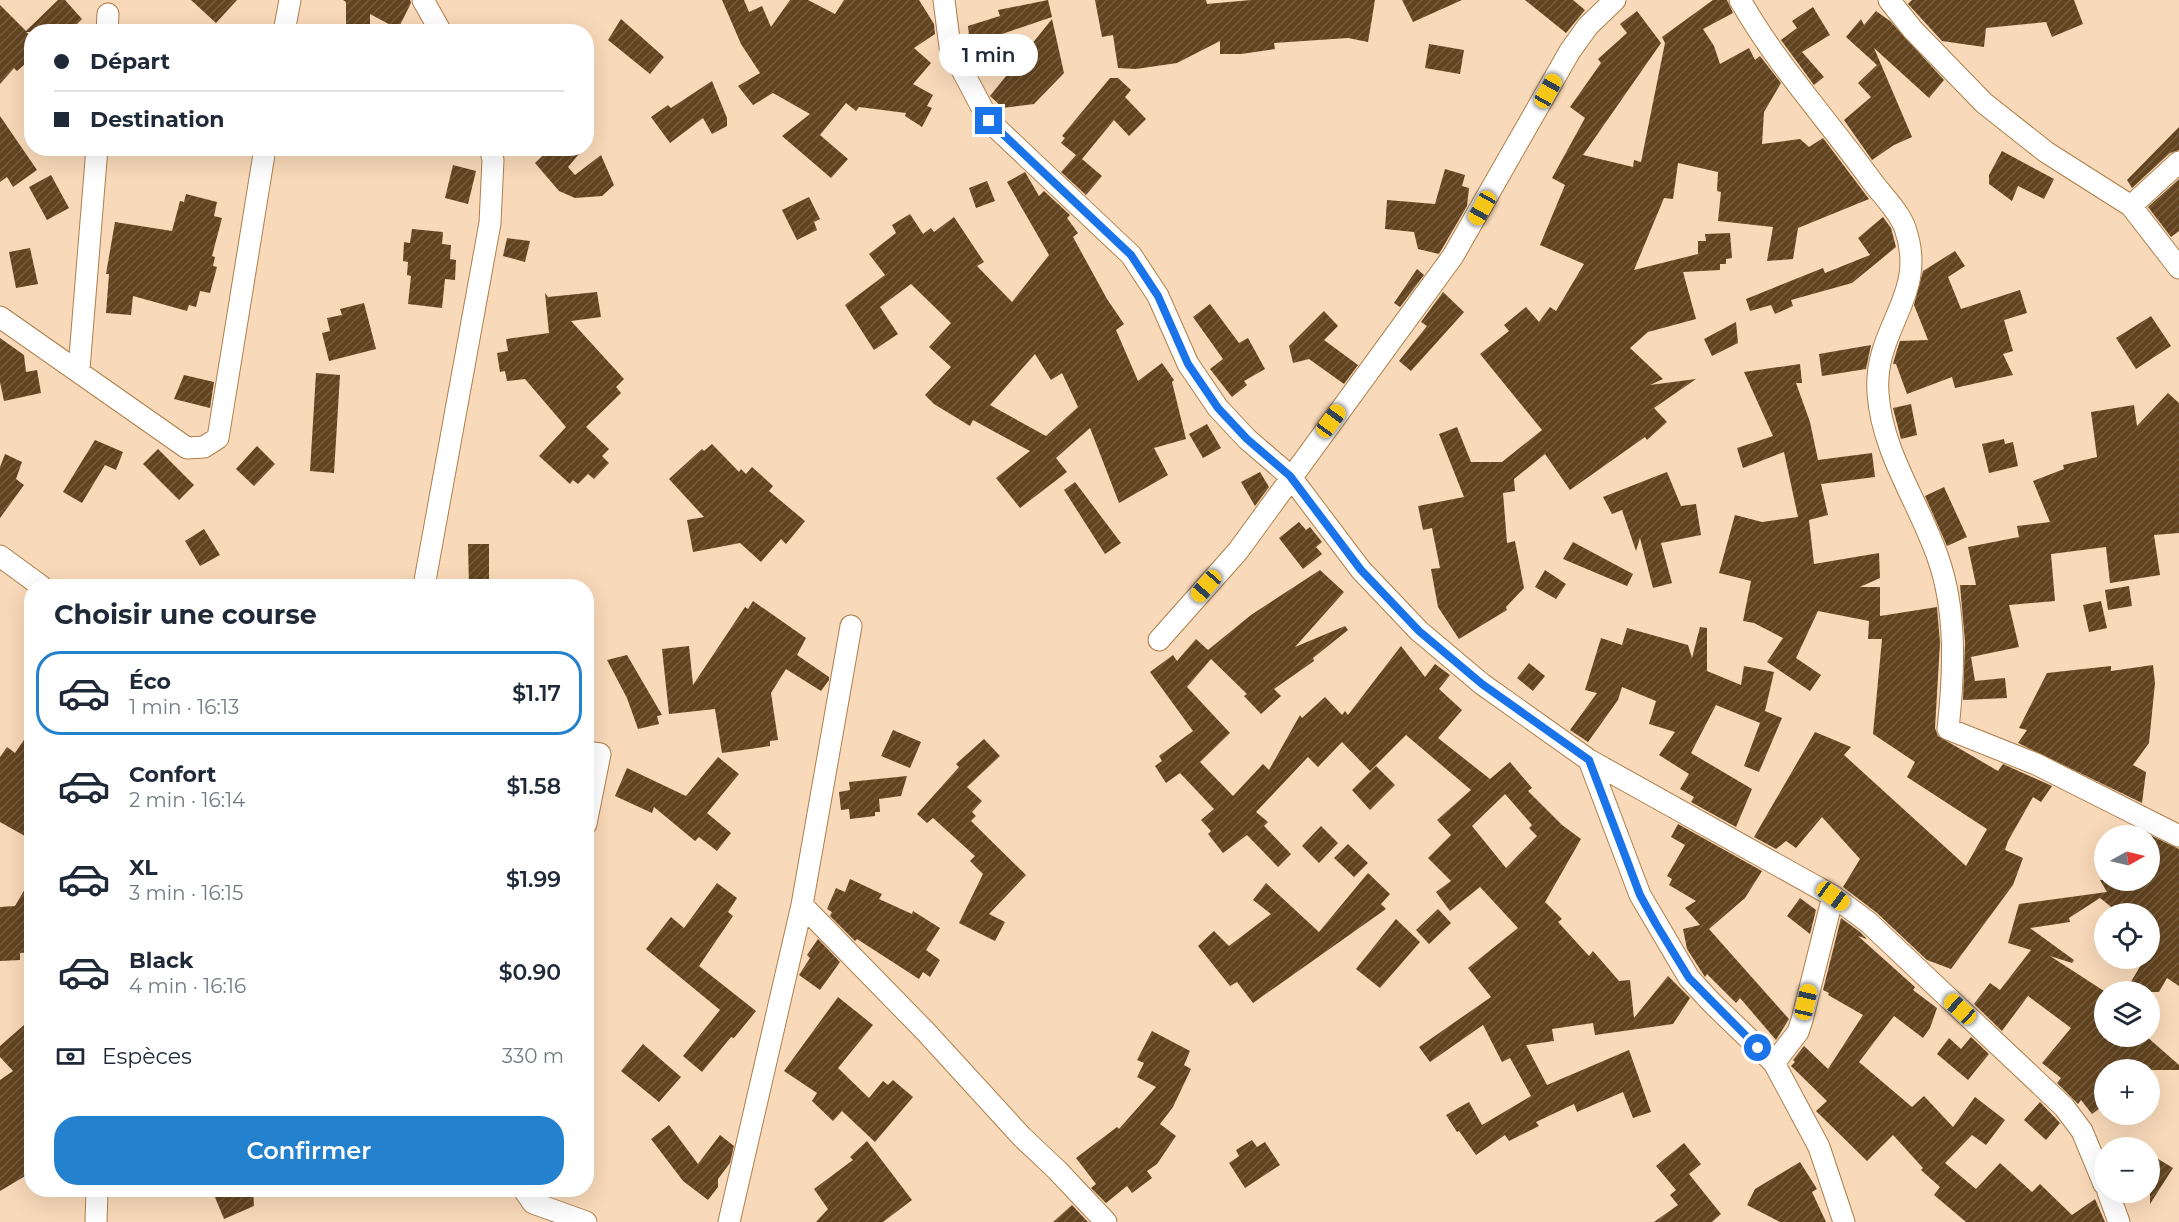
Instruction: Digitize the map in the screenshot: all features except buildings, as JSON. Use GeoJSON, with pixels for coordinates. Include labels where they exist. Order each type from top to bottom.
{"type":"FeatureCollection","features":[{"type":"Feature","properties":{"kind":"street"},"geometry":{"type":"LineString","coordinates":[[286,24],[290,0]]}},
{"type":"Feature","properties":{"kind":"street"},"geometry":{"type":"LineString","coordinates":[[423,0],[436,24]]}},
{"type":"Feature","properties":{"kind":"street"},"geometry":{"type":"LineString","coordinates":[[944,0],[950,47],[989,121],[1131,255],[1158,296],[1188,364],[1218,408],[1247,439],[1290,476],[1361,570],[1419,631],[1482,684],[1589,760],[1833,896],[1868,922],[2064,1107],[2082,1131],[2094,1160]]}},
{"type":"Feature","properties":{"kind":"street"},"geometry":{"type":"LineString","coordinates":[[1160,639],[1238,551],[1290,476],[1453,256],[1570,51],[1588,26],[1615,0]]}},
{"type":"Feature","properties":{"kind":"street"},"geometry":{"type":"LineString","coordinates":[[1740,0],[1785,71],[1839,134],[1904,225],[1913,258],[1909,287],[1877,365],[1878,395],[1892,456],[1938,558],[1947,590],[1952,691],[1948,729],[2037,764],[2179,836]]}},
{"type":"Feature","properties":{"kind":"street"},"geometry":{"type":"LineString","coordinates":[[1889,0],[1913,30],[1984,103],[2046,152],[2131,206],[2179,268]]}},
{"type":"Feature","properties":{"kind":"street"},"geometry":{"type":"LineString","coordinates":[[79,369],[96,156]]}},
{"type":"Feature","properties":{"kind":"street"},"geometry":{"type":"LineString","coordinates":[[0,317],[79,369],[187,448],[204,447],[218,438],[264,156]]}},
{"type":"Feature","properties":{"kind":"street"},"geometry":{"type":"LineString","coordinates":[[425,579],[490,223],[492,156]]}},
{"type":"Feature","properties":{"kind":"street"},"geometry":{"type":"LineString","coordinates":[[2131,206],[2179,162]]}},
{"type":"Feature","properties":{"kind":"street"},"geometry":{"type":"LineString","coordinates":[[0,556],[31,579]]}},
{"type":"Feature","properties":{"kind":"street"},"geometry":{"type":"LineString","coordinates":[[729,1222],[802,905],[850,626]]}},
{"type":"Feature","properties":{"kind":"street"},"geometry":{"type":"LineString","coordinates":[[594,753],[600,754],[594,784]]}},
{"type":"Feature","properties":{"kind":"street"},"geometry":{"type":"LineString","coordinates":[[1589,760],[1640,895],[1656,924],[1689,978],[1710,1002],[1774,1063],[1819,1147],[1844,1222]]}},
{"type":"Feature","properties":{"kind":"street"},"geometry":{"type":"LineString","coordinates":[[1774,1063],[1800,1026],[1833,896]]}},
{"type":"Feature","properties":{"kind":"street"},"geometry":{"type":"LineString","coordinates":[[802,905],[927,1032],[1022,1137],[1106,1222]]}},
{"type":"Feature","properties":{"kind":"street"},"geometry":{"type":"LineString","coordinates":[[96,1222],[98,1197]]}},
{"type":"Feature","properties":{"kind":"street"},"geometry":{"type":"LineString","coordinates":[[529,1197],[533,1203],[586,1222]]}},
{"type":"Feature","properties":{"kind":"street"},"geometry":{"type":"LineString","coordinates":[[2112,1203],[2119,1222]]}},
{"type":"Feature","properties":{"kind":"route"},"geometry":{"type":"LineString","coordinates":[[989,121],[1131,255],[1158,296],[1188,364],[1218,408],[1247,439],[1290,476],[1361,570],[1419,631],[1482,684],[1589,760],[1640,895],[1656,924],[1689,978],[1710,1002],[1758,1048]]}}]}
